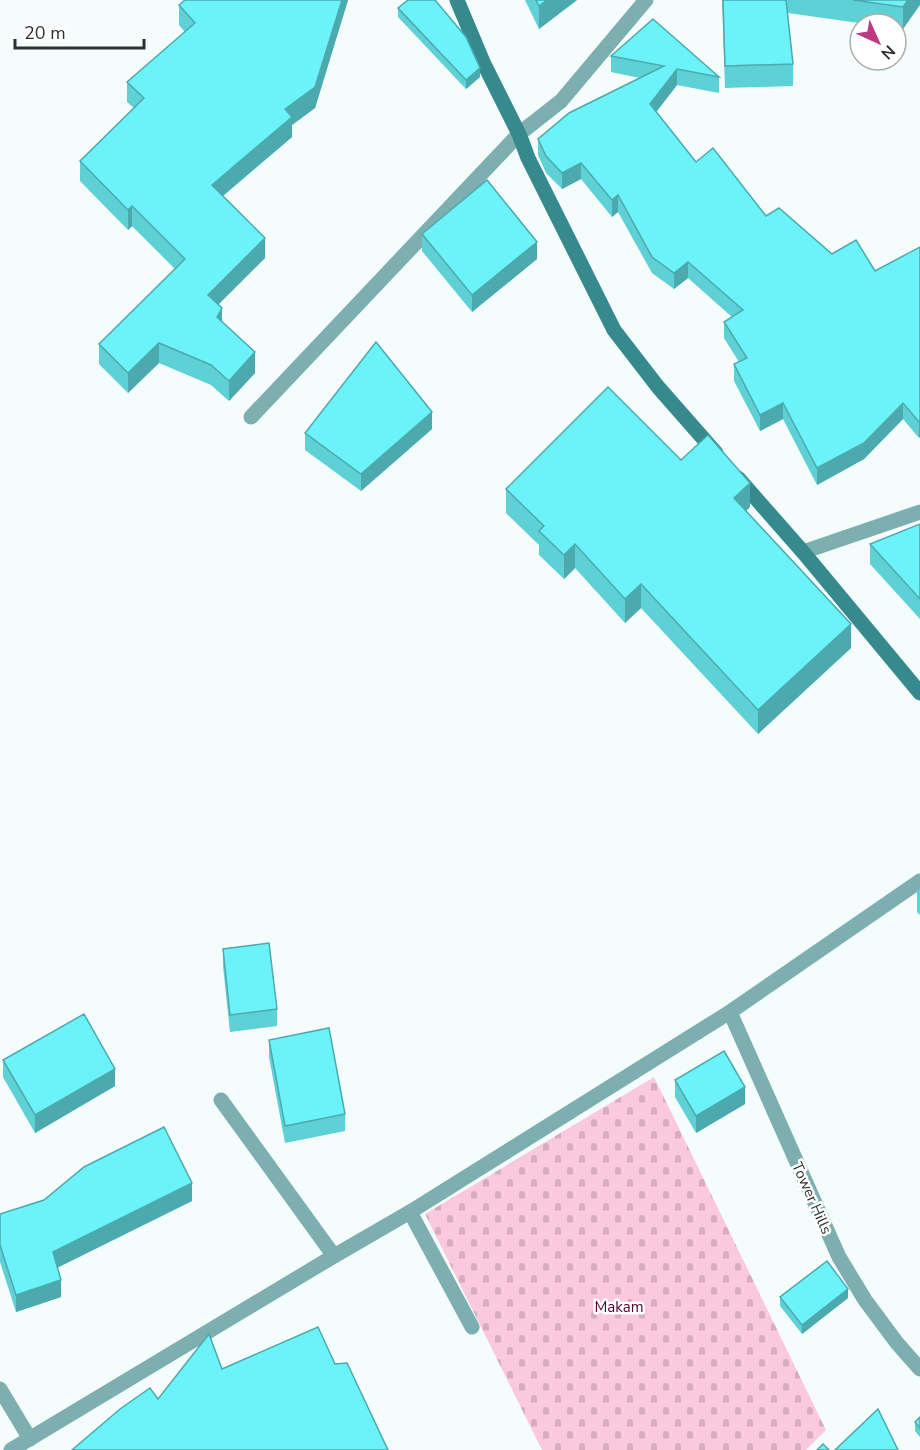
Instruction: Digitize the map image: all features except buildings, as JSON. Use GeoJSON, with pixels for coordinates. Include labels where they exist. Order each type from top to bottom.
{"type":"FeatureCollection","features":[{"type":"Feature","properties":{"kind":"main road"},"geometry":{"type":"LineString","coordinates":[[457,0],[528,158],[614,330],[658,387],[803,552],[920,693]]}},
{"type":"Feature","properties":{"kind":"street"},"geometry":{"type":"LineString","coordinates":[[251,417],[519,134],[561,102],[646,0]]}},
{"type":"Feature","properties":{"kind":"street"},"geometry":{"type":"LineString","coordinates":[[803,552],[920,512]]}},
{"type":"Feature","properties":{"kind":"street"},"geometry":{"type":"LineString","coordinates":[[11,1450],[410,1212],[730,1012],[920,881]]}},
{"type":"Feature","properties":{"kind":"street","name":"Tower Hills"},"geometry":{"type":"LineString","coordinates":[[730,1012],[839,1257],[865,1300],[920,1369]]}},
{"type":"Feature","properties":{"kind":"street"},"geometry":{"type":"LineString","coordinates":[[221,1100],[334,1256]]}},
{"type":"Feature","properties":{"kind":"street"},"geometry":{"type":"LineString","coordinates":[[410,1212],[472,1327]]}},
{"type":"Feature","properties":{"kind":"street"},"geometry":{"type":"LineString","coordinates":[[0,1389],[30,1439]]}},
{"type":"Feature","properties":{"kind":"green space","name":"Makam"},"geometry":{"type":"Polygon","coordinates":[[[654,1077],[826,1430],[806,1450],[542,1450],[425,1214],[654,1077]]]}}]}
